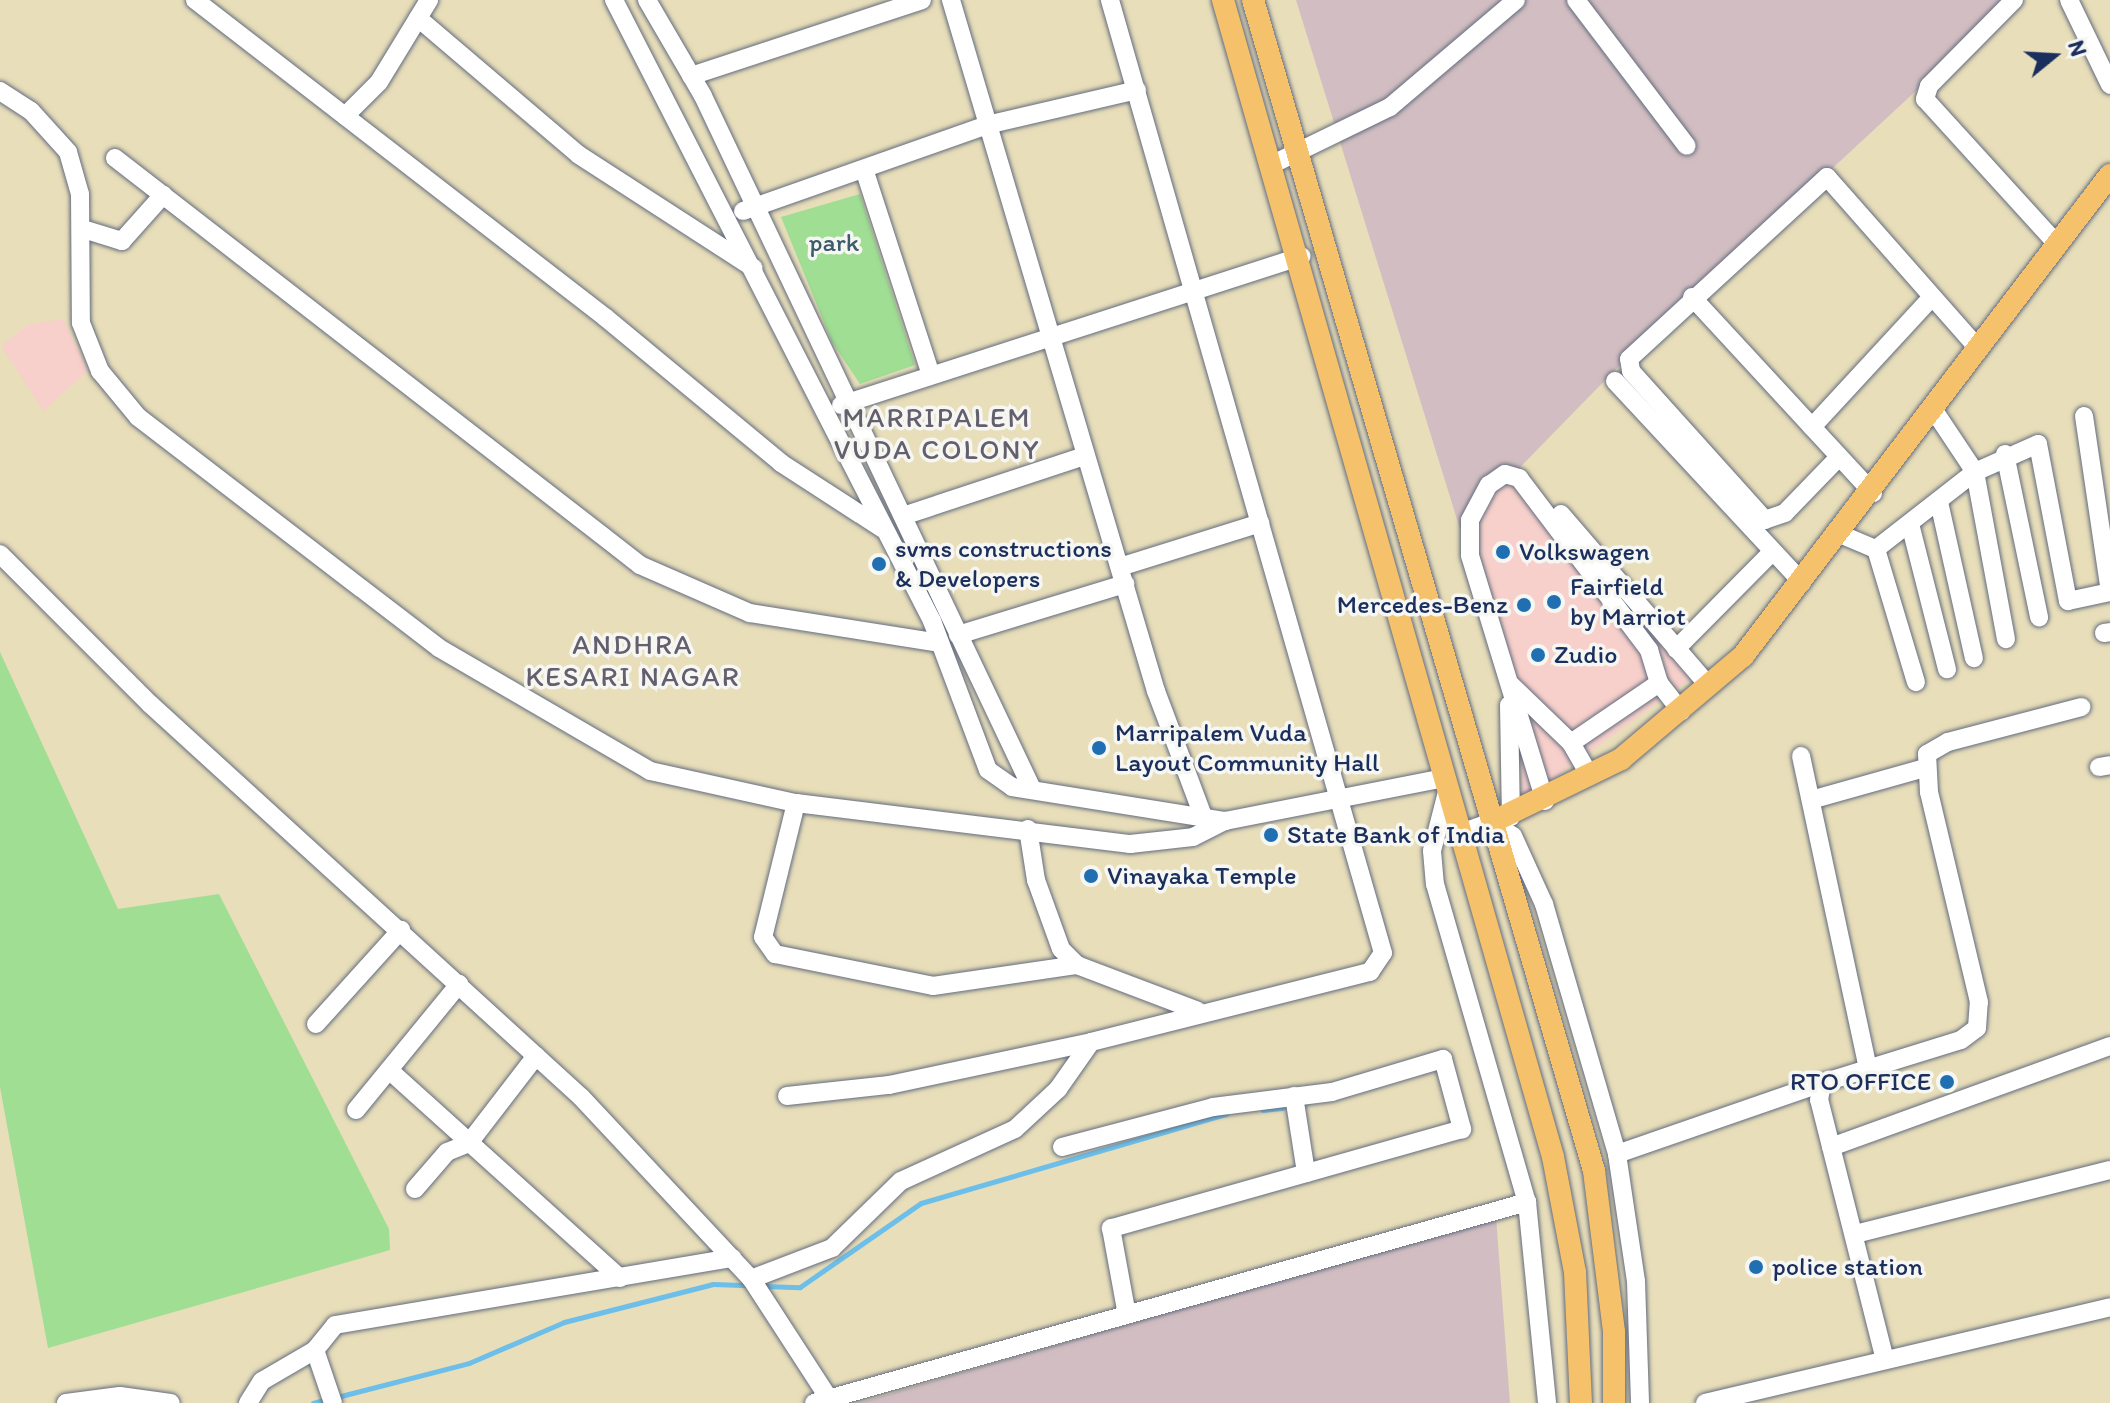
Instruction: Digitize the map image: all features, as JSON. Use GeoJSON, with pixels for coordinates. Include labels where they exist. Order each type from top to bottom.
{"type":"FeatureCollection","features":[{"type":"Feature","properties":{"kind":"main road"},"geometry":{"type":"LineString","coordinates":[[1223,0],[1301,256],[1553,1157],[1575,1272],[1581,1403]]}},
{"type":"Feature","properties":{"kind":"main road"},"geometry":{"type":"LineString","coordinates":[[1253,0],[1501,820],[1594,1171],[1614,1332],[1614,1403]]}},
{"type":"Feature","properties":{"kind":"main road"},"geometry":{"type":"LineString","coordinates":[[1501,820],[1545,801],[1590,776],[1681,711],[1709,686],[1802,582],[1873,493],[1977,347],[2110,175]]}},
{"type":"Feature","properties":{"kind":"street"},"geometry":{"type":"LineString","coordinates":[[195,0],[781,463],[885,531]]}},
{"type":"Feature","properties":{"kind":"street"},"geometry":{"type":"LineString","coordinates":[[345,116],[379,82],[429,0]]}},
{"type":"Feature","properties":{"kind":"street"},"geometry":{"type":"LineString","coordinates":[[614,0],[729,216],[885,531],[1032,789]]}},
{"type":"Feature","properties":{"kind":"street"},"geometry":{"type":"LineString","coordinates":[[647,0],[691,76],[906,515],[949,639],[988,770],[1012,787],[1225,821]]}},
{"type":"Feature","properties":{"kind":"street"},"geometry":{"type":"LineString","coordinates":[[691,76],[922,0]]}},
{"type":"Feature","properties":{"kind":"street"},"geometry":{"type":"LineString","coordinates":[[951,0],[1084,456],[1204,819]]}},
{"type":"Feature","properties":{"kind":"street"},"geometry":{"type":"LineString","coordinates":[[787,1096],[889,1085],[1091,1042],[1370,972],[1380,962],[1383,943],[1344,798],[1190,288],[1110,0]]}},
{"type":"Feature","properties":{"kind":"street"},"geometry":{"type":"LineString","coordinates":[[1273,164],[1390,107],[1516,0]]}},
{"type":"Feature","properties":{"kind":"street"},"geometry":{"type":"LineString","coordinates":[[1576,0],[1687,146]]}},
{"type":"Feature","properties":{"kind":"street"},"geometry":{"type":"LineString","coordinates":[[2014,0],[1929,86],[1925,99],[2057,244]]}},
{"type":"Feature","properties":{"kind":"street"},"geometry":{"type":"LineString","coordinates":[[2069,0],[2110,85]]}},
{"type":"Feature","properties":{"kind":"street"},"geometry":{"type":"LineString","coordinates":[[418,18],[579,155],[754,268]]}},
{"type":"Feature","properties":{"kind":"street"},"geometry":{"type":"LineString","coordinates":[[729,216],[865,172],[987,125],[1137,90]]}},
{"type":"Feature","properties":{"kind":"street"},"geometry":{"type":"LineString","coordinates":[[0,91],[31,111],[68,152],[83,229],[81,323],[100,371],[138,417],[439,648],[650,771],[796,803],[1028,829],[1130,844],[1193,837],[1225,821],[1344,798],[1446,783],[1432,851],[1435,884],[1527,1202],[1547,1403]]}},
{"type":"Feature","properties":{"kind":"street"},"geometry":{"type":"LineString","coordinates":[[115,158],[640,565],[750,613],[949,639],[1260,523]]}},
{"type":"Feature","properties":{"kind":"street"},"geometry":{"type":"LineString","coordinates":[[865,172],[931,375]]}},
{"type":"Feature","properties":{"kind":"street"},"geometry":{"type":"LineString","coordinates":[[1839,457],[1785,513],[1765,520],[1631,371],[1634,351],[1827,177],[1977,347]]}},
{"type":"Feature","properties":{"kind":"street"},"geometry":{"type":"LineString","coordinates":[[83,229],[122,241],[163,195]]}},
{"type":"Feature","properties":{"kind":"street"},"geometry":{"type":"LineString","coordinates":[[827,410],[1190,288],[1301,256]]}},
{"type":"Feature","properties":{"kind":"street"},"geometry":{"type":"LineString","coordinates":[[1692,297],[1873,493]]}},
{"type":"Feature","properties":{"kind":"street"},"geometry":{"type":"LineString","coordinates":[[1812,427],[1932,297]]}},
{"type":"Feature","properties":{"kind":"street"},"geometry":{"type":"LineString","coordinates":[[1615,381],[1802,582]]}},
{"type":"Feature","properties":{"kind":"street"},"geometry":{"type":"LineString","coordinates":[[1933,409],[1975,472],[2006,639]]}},
{"type":"Feature","properties":{"kind":"street"},"geometry":{"type":"LineString","coordinates":[[1876,549],[1975,472],[2028,442],[2044,450],[2068,601],[2110,592],[2084,416]]}},
{"type":"Feature","properties":{"kind":"street"},"geometry":{"type":"LineString","coordinates":[[2005,454],[2039,617]]}},
{"type":"Feature","properties":{"kind":"street"},"geometry":{"type":"LineString","coordinates":[[906,515],[1084,456]]}},
{"type":"Feature","properties":{"kind":"street"},"geometry":{"type":"LineString","coordinates":[[1545,801],[1468,537],[1489,485],[1512,473],[1649,650],[1659,683],[1681,711]]}},
{"type":"Feature","properties":{"kind":"street"},"geometry":{"type":"LineString","coordinates":[[1525,473],[1709,686]]}},
{"type":"Feature","properties":{"kind":"street"},"geometry":{"type":"LineString","coordinates":[[1939,502],[1974,658]]}},
{"type":"Feature","properties":{"kind":"street"},"geometry":{"type":"LineString","coordinates":[[1910,524],[1947,669]]}},
{"type":"Feature","properties":{"kind":"street"},"geometry":{"type":"LineString","coordinates":[[1840,534],[1876,549]]}},
{"type":"Feature","properties":{"kind":"street"},"geometry":{"type":"LineString","coordinates":[[1876,549],[1916,682]]}},
{"type":"Feature","properties":{"kind":"street"},"geometry":{"type":"LineString","coordinates":[[1676,649],[1772,552]]}},
{"type":"Feature","properties":{"kind":"street"},"geometry":{"type":"LineString","coordinates":[[0,554],[150,704],[536,1056],[754,1284],[824,1400],[1527,1202]]}},
{"type":"Feature","properties":{"kind":"street"},"geometry":{"type":"LineString","coordinates":[[1508,682],[1501,820],[1521,846],[1544,904],[1617,1154],[1637,1294],[1640,1403]]}},
{"type":"Feature","properties":{"kind":"street"},"geometry":{"type":"LineString","coordinates":[[1508,682],[1571,743],[1590,776]]}},
{"type":"Feature","properties":{"kind":"street"},"geometry":{"type":"LineString","coordinates":[[1571,743],[1659,683]]}},
{"type":"Feature","properties":{"kind":"street"},"geometry":{"type":"LineString","coordinates":[[1617,1154],[1867,1065],[1961,1040],[1979,1020],[1925,768],[1935,746],[2081,707]]}},
{"type":"Feature","properties":{"kind":"street"},"geometry":{"type":"LineString","coordinates":[[1801,756],[1867,1065]]}},
{"type":"Feature","properties":{"kind":"street"},"geometry":{"type":"LineString","coordinates":[[1811,800],[1925,768]]}},
{"type":"Feature","properties":{"kind":"street"},"geometry":{"type":"LineString","coordinates":[[796,803],[763,937],[775,954],[933,986],[1077,965]]}},
{"type":"Feature","properties":{"kind":"street"},"geometry":{"type":"LineString","coordinates":[[1461,833],[1501,820]]}},
{"type":"Feature","properties":{"kind":"street"},"geometry":{"type":"LineString","coordinates":[[1028,829],[1036,880],[1061,949],[1077,965],[1205,1013]]}},
{"type":"Feature","properties":{"kind":"street"},"geometry":{"type":"LineString","coordinates":[[316,1024],[401,930]]}},
{"type":"Feature","properties":{"kind":"street"},"geometry":{"type":"LineString","coordinates":[[356,1110],[459,984]]}},
{"type":"Feature","properties":{"kind":"street"},"geometry":{"type":"LineString","coordinates":[[754,1284],[832,1248],[901,1181],[1015,1129],[1058,1089],[1091,1042]]}},
{"type":"Feature","properties":{"kind":"street"},"geometry":{"type":"LineString","coordinates":[[1831,1147],[2110,1046]]}},
{"type":"Feature","properties":{"kind":"street"},"geometry":{"type":"LineString","coordinates":[[415,1189],[447,1152],[469,1143],[536,1056]]}},
{"type":"Feature","properties":{"kind":"street"},"geometry":{"type":"LineString","coordinates":[[1062,1147],[1213,1107],[1294,1096],[1443,1059],[1462,1129],[1111,1228],[1127,1315]]}},
{"type":"Feature","properties":{"kind":"street"},"geometry":{"type":"LineString","coordinates":[[389,1070],[620,1278]]}},
{"type":"Feature","properties":{"kind":"street"},"geometry":{"type":"LineString","coordinates":[[1822,1083],[1831,1147],[1885,1360]]}},
{"type":"Feature","properties":{"kind":"street"},"geometry":{"type":"LineString","coordinates":[[1294,1096],[1306,1173]]}},
{"type":"Feature","properties":{"kind":"street"},"geometry":{"type":"LineString","coordinates":[[1855,1234],[2110,1170]]}},
{"type":"Feature","properties":{"kind":"street"},"geometry":{"type":"LineString","coordinates":[[248,1403],[262,1381],[315,1350],[335,1325],[732,1258]]}},
{"type":"Feature","properties":{"kind":"street"},"geometry":{"type":"LineString","coordinates":[[1705,1403],[2110,1307]]}},
{"type":"Feature","properties":{"kind":"street"},"geometry":{"type":"LineString","coordinates":[[315,1350],[330,1395]]}},
{"type":"Feature","properties":{"kind":"street"},"geometry":{"type":"LineString","coordinates":[[66,1403],[120,1396],[171,1403]]}},
{"type":"Feature","properties":{"kind":"shaded area"},"geometry":{"type":"Polygon","coordinates":[[[1296,0],[2014,0],[1616,369],[1460,529],[1296,0]]]}},
{"type":"Feature","properties":{"kind":"shaded area"},"geometry":{"type":"Polygon","coordinates":[[[63,319],[88,370],[44,411],[1,346],[29,324],[63,319]]]}},
{"type":"Feature","properties":{"kind":"shaded area","name":"Fairfield by Marriot"},"geometry":{"type":"Polygon","coordinates":[[[1514,473],[1696,675],[1522,801],[1521,762],[1460,529],[1514,473]]]}},
{"type":"Feature","properties":{"kind":"shaded area"},"geometry":{"type":"Polygon","coordinates":[[[1496,1217],[1510,1403],[858,1403],[1496,1217]]]}},
{"type":"Feature","properties":{"kind":"green space","name":"park"},"geometry":{"type":"Polygon","coordinates":[[[860,194],[915,365],[860,384],[832,342],[781,217],[860,194]]]}},
{"type":"Feature","properties":{"kind":"green space"},"geometry":{"type":"Polygon","coordinates":[[[0,652],[118,909],[219,894],[389,1229],[390,1250],[48,1348],[0,1087],[0,652]]]}},
{"type":"Feature","properties":{"kind":"waterway"},"geometry":{"type":"LineString","coordinates":[[1263,1110],[1282,1108]]}},
{"type":"Feature","properties":{"kind":"waterway"},"geometry":{"type":"LineString","coordinates":[[763,1286],[800,1287],[921,1203],[1226,1114]]}},
{"type":"Feature","properties":{"kind":"waterway"},"geometry":{"type":"LineString","coordinates":[[337,1397],[469,1363],[564,1322],[713,1284],[749,1285]]}},
{"type":"Feature","properties":{"kind":"waterway"},"geometry":{"type":"LineString","coordinates":[[313,1403],[327,1399]]}},
{"type":"Feature","properties":{"kind":"place","name":"Volkswagen"},"geometry":{"type":"Point","coordinates":[1503,552]}},
{"type":"Feature","properties":{"kind":"place","name":"svms constructions & Developers"},"geometry":{"type":"Point","coordinates":[879,564]}},
{"type":"Feature","properties":{"kind":"place","name":"Fairfield by Marriot"},"geometry":{"type":"Point","coordinates":[1554,602]}},
{"type":"Feature","properties":{"kind":"place","name":"Mercedes-Benz"},"geometry":{"type":"Point","coordinates":[1524,605]}},
{"type":"Feature","properties":{"kind":"place","name":"Zudio"},"geometry":{"type":"Point","coordinates":[1538,655]}},
{"type":"Feature","properties":{"kind":"place","name":"Marripalem Vuda Layout Community Hall"},"geometry":{"type":"Point","coordinates":[1099,748]}},
{"type":"Feature","properties":{"kind":"place","name":"State Bank of India"},"geometry":{"type":"Point","coordinates":[1271,835]}},
{"type":"Feature","properties":{"kind":"place","name":"Vinayaka Temple"},"geometry":{"type":"Point","coordinates":[1091,876]}},
{"type":"Feature","properties":{"kind":"place","name":"RTO OFFICE"},"geometry":{"type":"Point","coordinates":[1947,1082]}},
{"type":"Feature","properties":{"kind":"place","name":"police station"},"geometry":{"type":"Point","coordinates":[1756,1267]}},
{"type":"Feature","properties":{"kind":"district","name":"MARRIPALEM VUDA COLONY"},"geometry":{"type":"Point","coordinates":[937,433]}},
{"type":"Feature","properties":{"kind":"district","name":"ANDHRA KESARI NAGAR"},"geometry":{"type":"Point","coordinates":[633,660]}}]}
